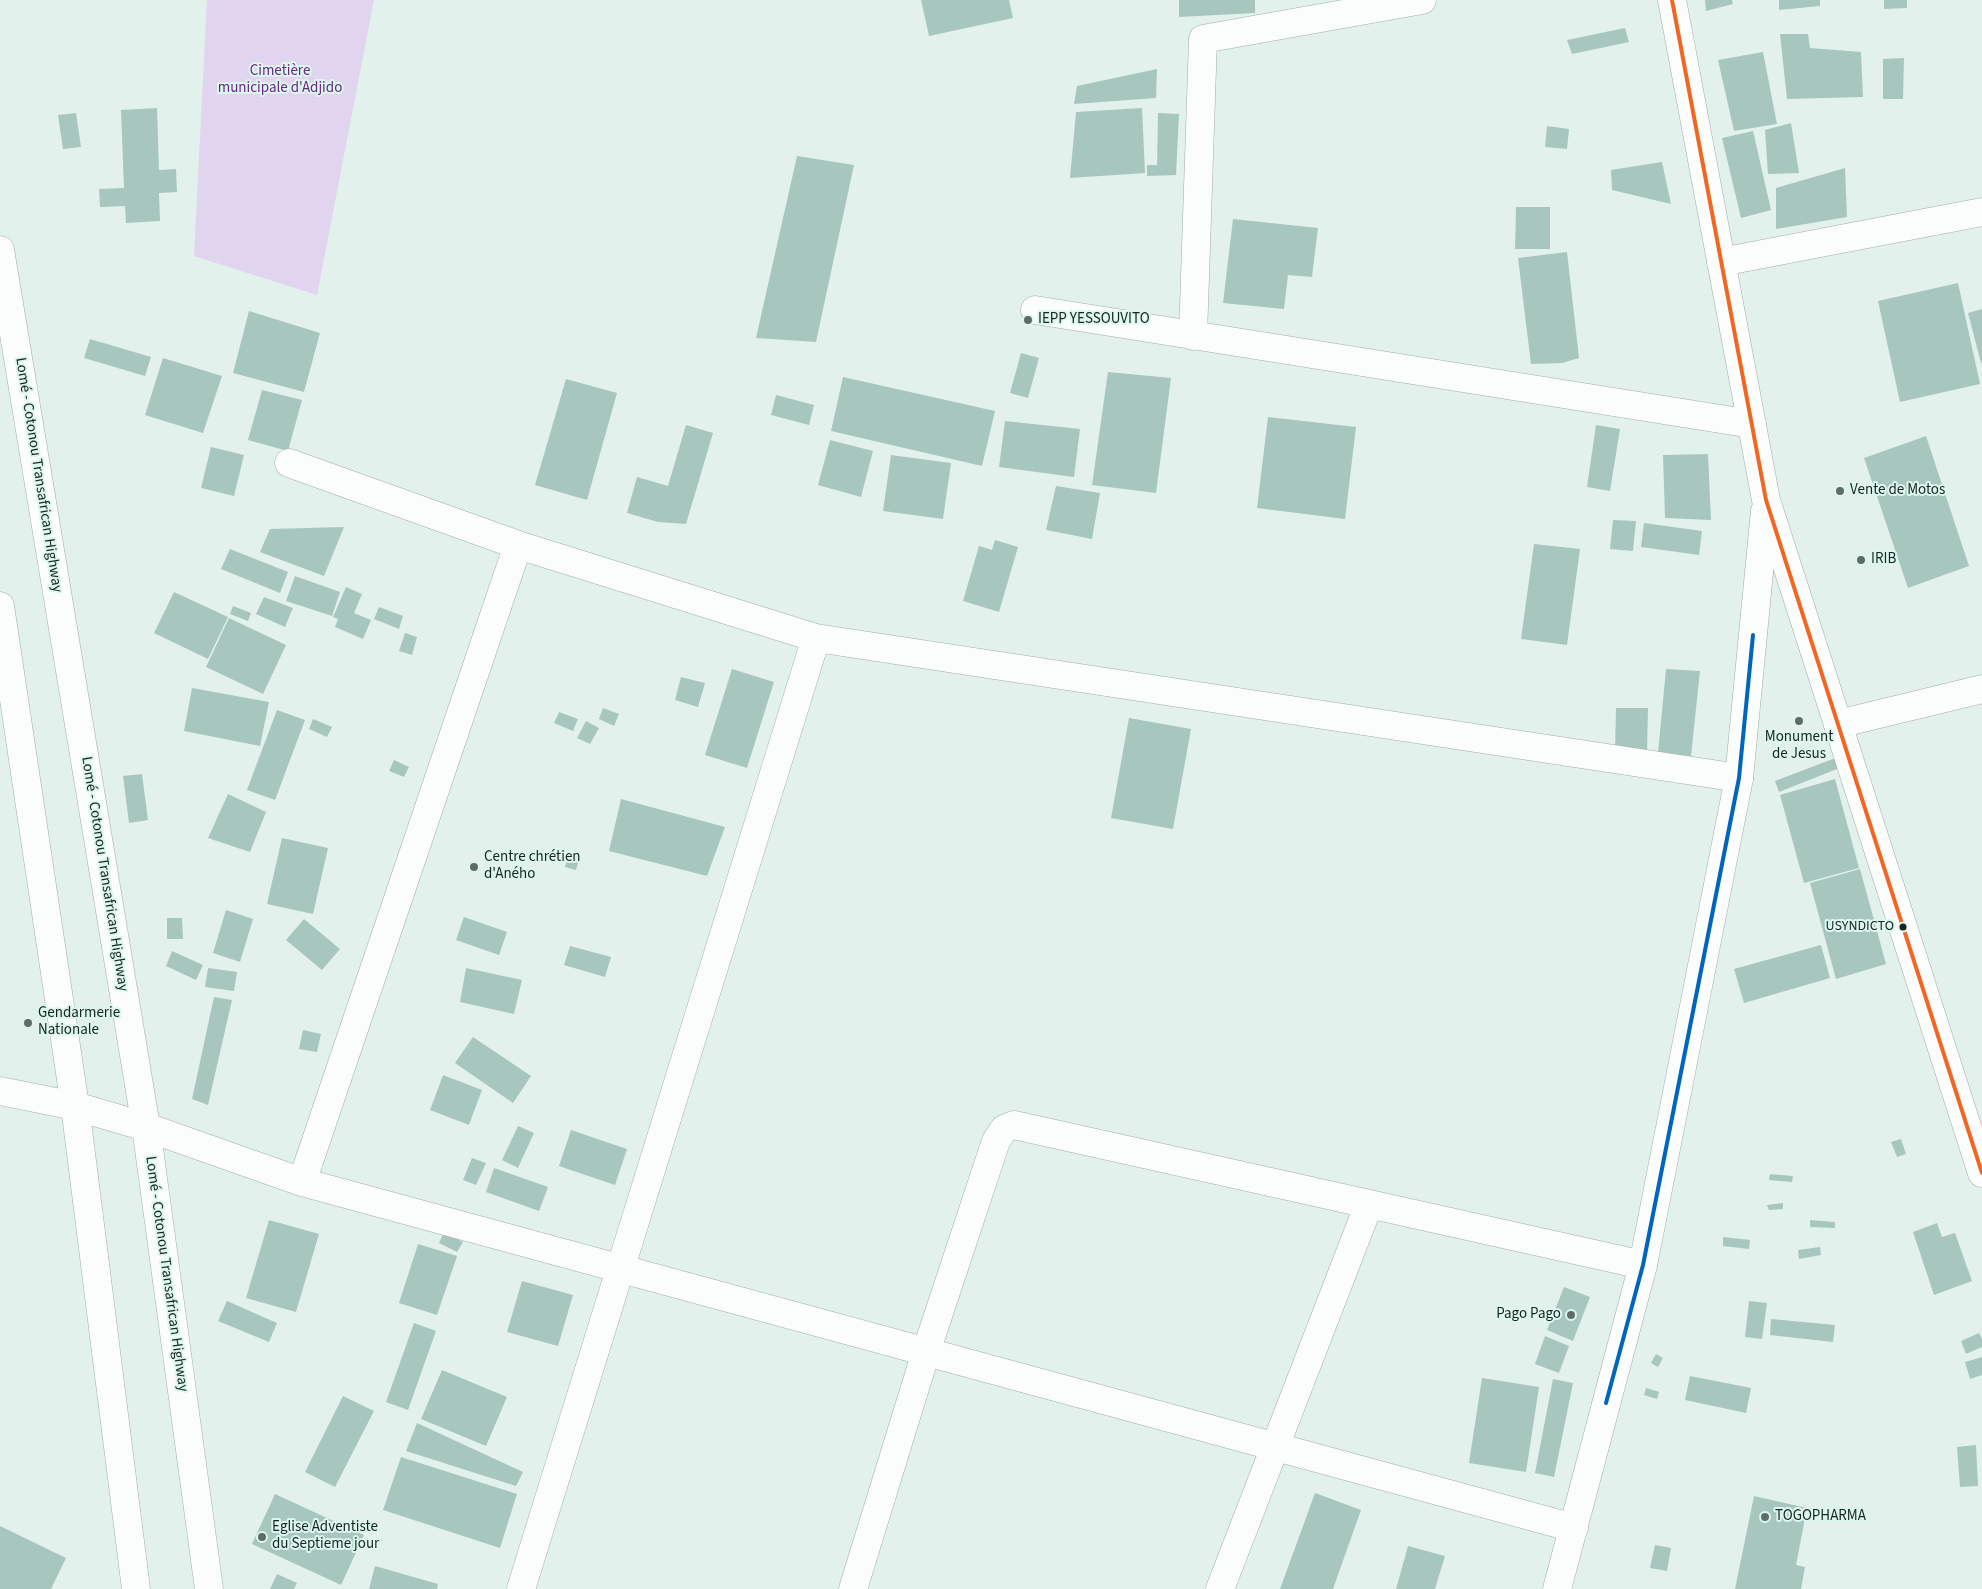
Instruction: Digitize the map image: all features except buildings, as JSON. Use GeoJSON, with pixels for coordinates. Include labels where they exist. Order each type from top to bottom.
{"type":"FeatureCollection","features":[{"type":"Feature","properties":{"kind":"main road"},"geometry":{"type":"LineString","coordinates":[[1193,336],[1203,39],[1422,0]]}},
{"type":"Feature","properties":{"kind":"main road"},"geometry":{"type":"LineString","coordinates":[[1672,0],[1766,500],[1982,1174]]}},
{"type":"Feature","properties":{"kind":"main road"},"geometry":{"type":"LineString","coordinates":[[1721,262],[1982,212]]}},
{"type":"Feature","properties":{"kind":"main road","name":"Lomé - Cotonou Transafrican Highway"},"geometry":{"type":"LineString","coordinates":[[0,250],[146,1127],[209,1589]]}},
{"type":"Feature","properties":{"kind":"main road"},"geometry":{"type":"LineString","coordinates":[[1035,310],[1752,424]]}},
{"type":"Feature","properties":{"kind":"main road"},"geometry":{"type":"LineString","coordinates":[[289,463],[518,545],[816,638],[1739,778]]}},
{"type":"Feature","properties":{"kind":"main road"},"geometry":{"type":"LineString","coordinates":[[1558,1589],[1643,1265],[1739,778],[1766,500]]}},
{"type":"Feature","properties":{"kind":"main road"},"geometry":{"type":"LineString","coordinates":[[302,1182],[518,545]]}},
{"type":"Feature","properties":{"kind":"main road"},"geometry":{"type":"LineString","coordinates":[[0,606],[75,1106],[136,1589]]}},
{"type":"Feature","properties":{"kind":"main road"},"geometry":{"type":"LineString","coordinates":[[521,1589],[816,638]]}},
{"type":"Feature","properties":{"kind":"main road"},"geometry":{"type":"LineString","coordinates":[[1838,724],[1982,690]]}},
{"type":"Feature","properties":{"kind":"main road"},"geometry":{"type":"LineString","coordinates":[[0,1091],[75,1106],[146,1127],[302,1182],[1574,1528]]}},
{"type":"Feature","properties":{"kind":"main road"},"geometry":{"type":"LineString","coordinates":[[852,1589],[926,1352],[996,1141],[1004,1129],[1014,1125],[1643,1265]]}},
{"type":"Feature","properties":{"kind":"main road"},"geometry":{"type":"LineString","coordinates":[[1220,1589],[1369,1204]]}},
{"type":"Feature","properties":{"kind":"green space","name":"Cimetière municipale d'Adjido"},"geometry":{"type":"Polygon","coordinates":[[[207,0],[374,0],[317,295],[194,256],[207,0]]]}},
{"type":"Feature","properties":{"kind":"transit line"},"geometry":{"type":"LineString","coordinates":[[1672,0],[1766,500],[1982,1173]]}},
{"type":"Feature","properties":{"kind":"transit line"},"geometry":{"type":"LineString","coordinates":[[1606,1403],[1643,1265],[1739,778],[1753,635]]}},
{"type":"Feature","properties":{"kind":"place","name":"IEPP YESSOUVITO"},"geometry":{"type":"Point","coordinates":[1028,320]}},
{"type":"Feature","properties":{"kind":"place","name":"Vente de Motos"},"geometry":{"type":"Point","coordinates":[1840,491]}},
{"type":"Feature","properties":{"kind":"place","name":"IRIB"},"geometry":{"type":"Point","coordinates":[1861,560]}},
{"type":"Feature","properties":{"kind":"place","name":"Monument de Jesus"},"geometry":{"type":"Point","coordinates":[1799,721]}},
{"type":"Feature","properties":{"kind":"place","name":"Centre chrétien d'Aného"},"geometry":{"type":"Point","coordinates":[474,867]}},
{"type":"Feature","properties":{"kind":"place","name":"USYNDICTO"},"geometry":{"type":"Point","coordinates":[1903,927]}},
{"type":"Feature","properties":{"kind":"place","name":"Gendarmerie Nationale"},"geometry":{"type":"Point","coordinates":[28,1023]}},
{"type":"Feature","properties":{"kind":"place","name":"Pago Pago"},"geometry":{"type":"Point","coordinates":[1571,1315]}},
{"type":"Feature","properties":{"kind":"place","name":"TOGOPHARMA"},"geometry":{"type":"Point","coordinates":[1765,1517]}},
{"type":"Feature","properties":{"kind":"place","name":"Eglise Adventiste du Septieme jour"},"geometry":{"type":"Point","coordinates":[262,1537]}}]}
